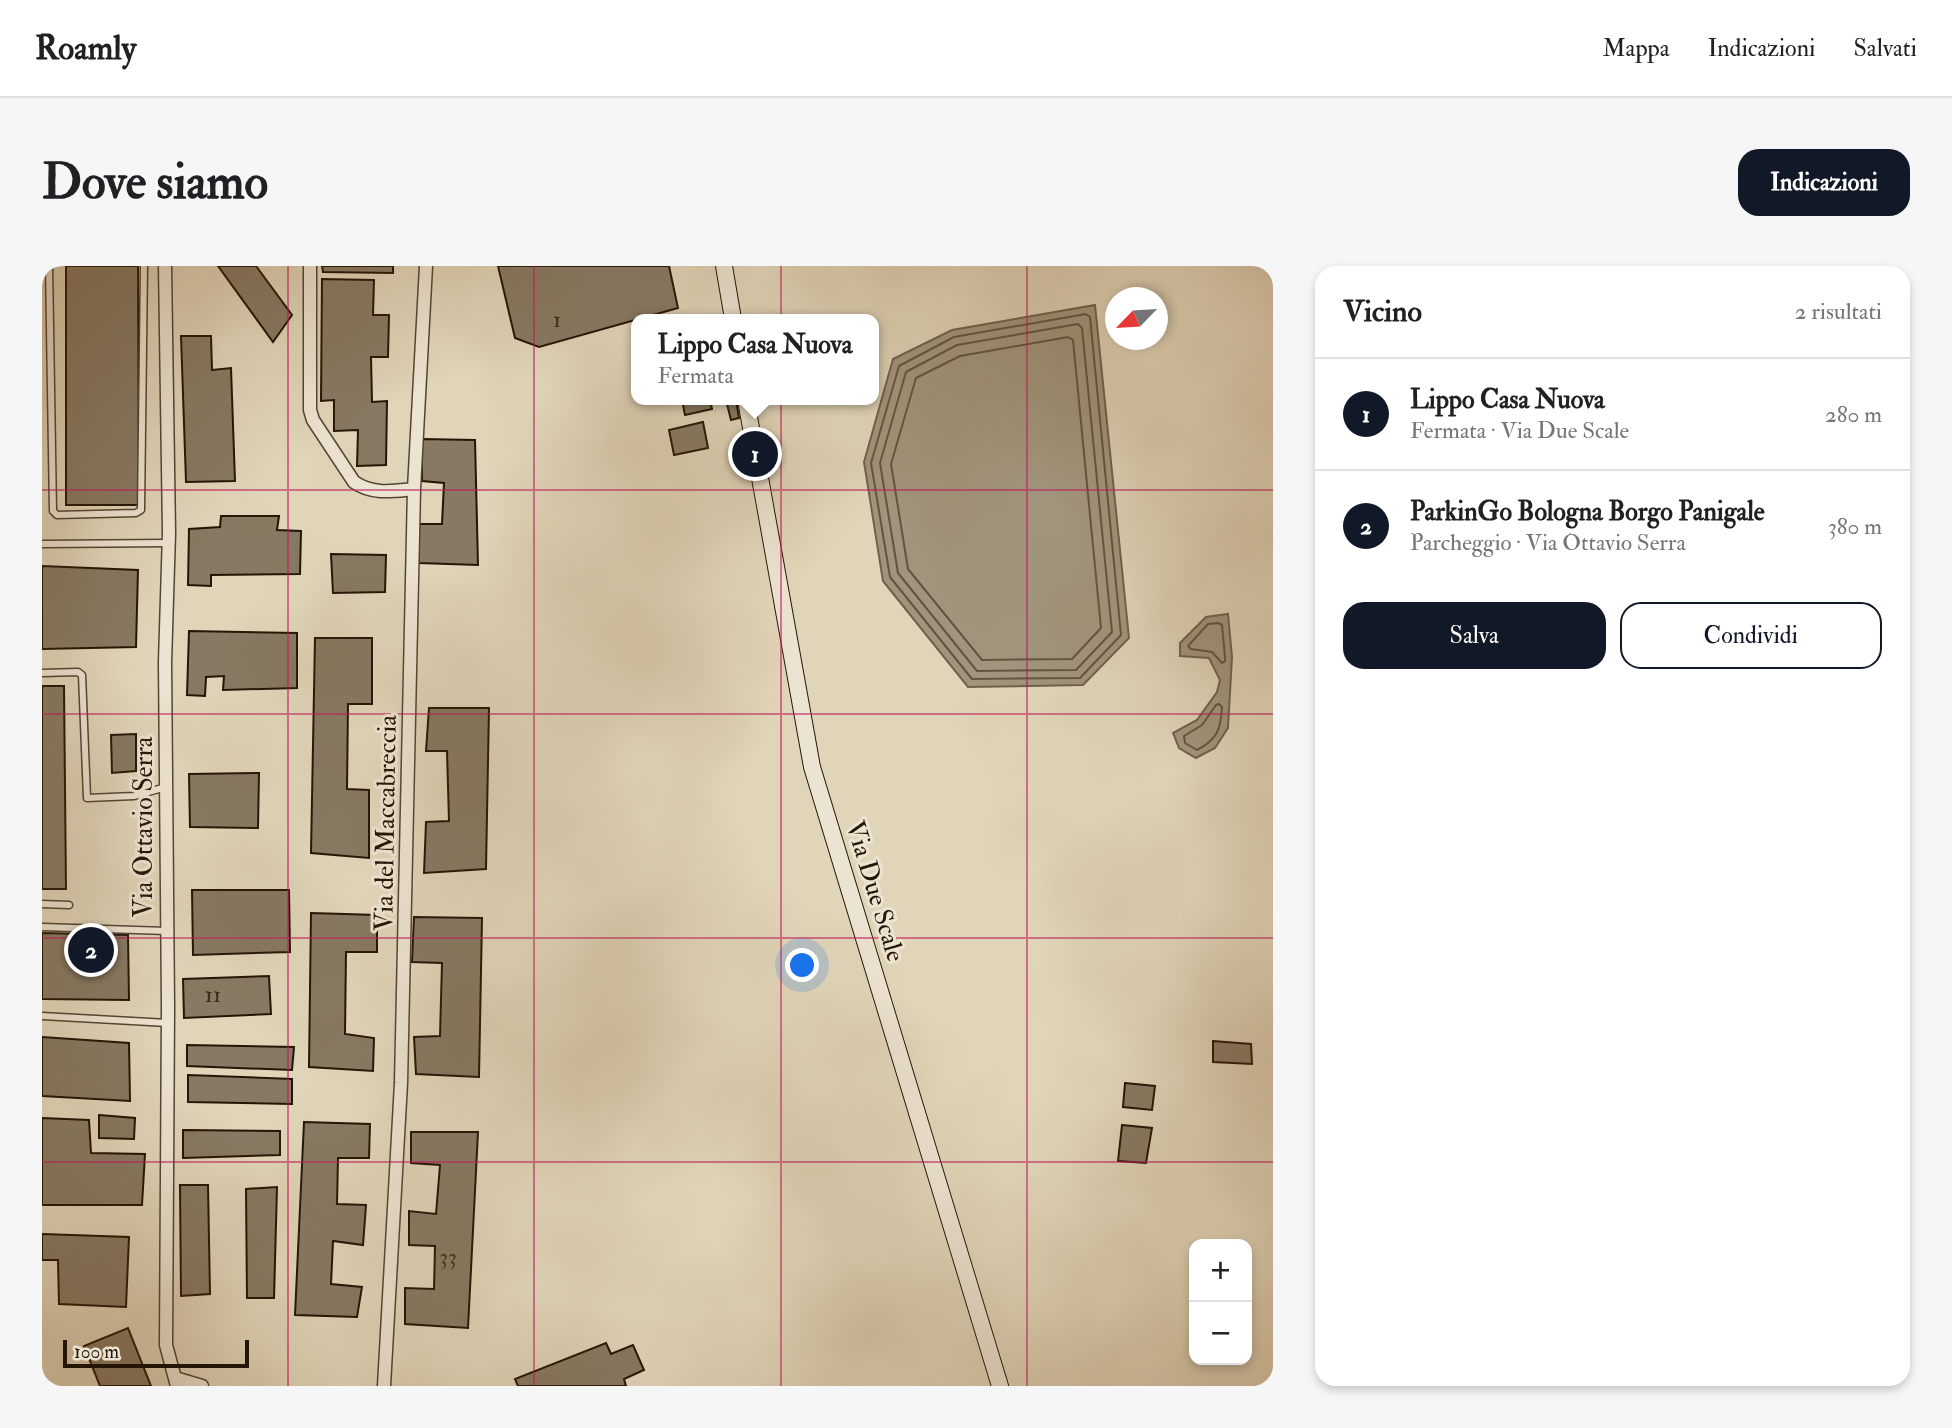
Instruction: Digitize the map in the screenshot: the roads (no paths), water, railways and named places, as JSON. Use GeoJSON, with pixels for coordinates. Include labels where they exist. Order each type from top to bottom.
{"type":"FeatureCollection","features":[{"type":"Feature","properties":{"kind":"street","name":"Via Ottavio Serra"},"geometry":{"type":"LineString","coordinates":[[165,266],[169,543],[165,662],[166,1345],[176,1382]]}},
{"type":"Feature","properties":{"kind":"street"},"geometry":{"type":"LineString","coordinates":[[310,266],[310,410],[313,420],[354,482],[379,492],[414,489]]}},
{"type":"Feature","properties":{"kind":"street","name":"Via del Maccabreccia"},"geometry":{"type":"LineString","coordinates":[[385,1384],[401,1083],[414,489],[426,266]]}},
{"type":"Feature","properties":{"kind":"street"},"geometry":{"type":"LineString","coordinates":[[724,266],[732,314]]}},
{"type":"Feature","properties":{"kind":"street","name":"Via Due Scale"},"geometry":{"type":"LineString","coordinates":[[747,405],[812,767],[1000,1386]]}},
{"type":"Feature","properties":{"kind":"street"},"geometry":{"type":"LineString","coordinates":[[176,1382],[202,1386]]}},
{"type":"Feature","properties":{"kind":"lane"},"geometry":{"type":"LineString","coordinates":[[49,266],[53,511],[57,515],[136,513],[141,510],[144,266]]}},
{"type":"Feature","properties":{"kind":"lane"},"geometry":{"type":"LineString","coordinates":[[42,544],[169,543]]}},
{"type":"Feature","properties":{"kind":"lane"},"geometry":{"type":"LineString","coordinates":[[42,673],[78,671],[82,675],[86,798],[134,796],[166,787]]}},
{"type":"Feature","properties":{"kind":"lane"},"geometry":{"type":"LineString","coordinates":[[42,904],[69,905]]}},
{"type":"Feature","properties":{"kind":"lane"},"geometry":{"type":"LineString","coordinates":[[42,927],[167,931]]}},
{"type":"Feature","properties":{"kind":"lane"},"geometry":{"type":"LineString","coordinates":[[42,1016],[167,1023]]}},
{"type":"Feature","properties":{"kind":"water"},"geometry":{"type":"Polygon","coordinates":[[[1095,305],[1129,638],[1083,685],[968,687],[883,581],[864,462],[893,359],[952,330],[1095,305]]]}},
{"type":"Feature","properties":{"kind":"water"},"geometry":{"type":"Polygon","coordinates":[[[1228,614],[1232,657],[1228,728],[1215,748],[1196,758],[1179,748],[1173,733],[1197,720],[1217,692],[1220,680],[1209,658],[1180,656],[1180,643],[1206,617],[1228,614]]]}},
{"type":"Feature","properties":{"kind":"place","name":"Lippo Casa Nuova"},"geometry":{"type":"Point","coordinates":[755,454]}},
{"type":"Feature","properties":{"kind":"place","name":"ParkinGo Bologna Borgo Panigale"},"geometry":{"type":"Point","coordinates":[91,950]}}]}
